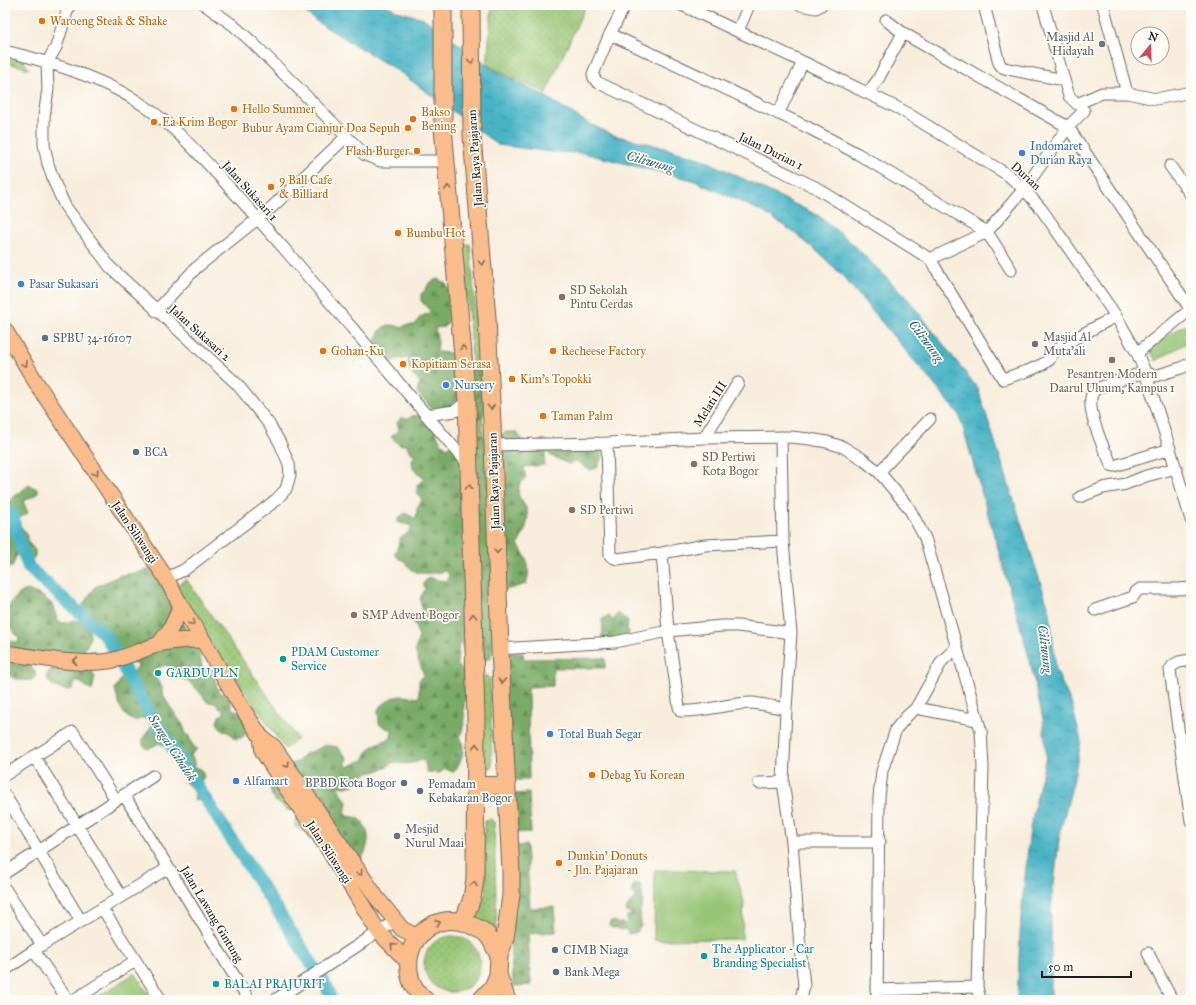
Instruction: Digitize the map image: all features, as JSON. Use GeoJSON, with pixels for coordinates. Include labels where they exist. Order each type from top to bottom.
{"type":"FeatureCollection","features":[{"type":"Feature","properties":{"kind":"highway","name":"Jalan Raya Pajajaran"},"geometry":{"type":"LineString","coordinates":[[471,5],[472,136],[487,318],[511,894],[505,938],[499,956],[498,975]]}},
{"type":"Feature","properties":{"kind":"highway","name":"Jalan Raya Pajajaran"},"geometry":{"type":"LineString","coordinates":[[442,13],[446,163],[453,227],[467,401],[476,718],[475,879],[472,898],[463,922]]}},
{"type":"Feature","properties":{"kind":"highway"},"geometry":{"type":"LineString","coordinates":[[453,227],[480,224]]}},
{"type":"Feature","properties":{"kind":"highway"},"geometry":{"type":"LineString","coordinates":[[476,785],[507,786]]}},
{"type":"Feature","properties":{"kind":"highway"},"geometry":{"type":"LineString","coordinates":[[424,999],[414,988],[409,975],[408,962],[411,948],[418,937],[428,928],[440,922],[453,920],[479,928],[489,937],[499,956]]}},
{"type":"Feature","properties":{"kind":"highway"},"geometry":{"type":"LineString","coordinates":[[481,1000],[493,988],[498,975]]}},
{"type":"Feature","properties":{"kind":"highway"},"geometry":{"type":"LineString","coordinates":[[498,975],[507,1000]]}},
{"type":"Feature","properties":{"kind":"main road","name":"Jalan Siliwangi"},"geometry":{"type":"LineString","coordinates":[[5,330],[37,384],[166,578],[237,700],[261,737],[274,747],[377,898],[395,921],[402,929],[418,937]]}},
{"type":"Feature","properties":{"kind":"main road"},"geometry":{"type":"LineString","coordinates":[[159,644],[171,628],[181,606]]}},
{"type":"Feature","properties":{"kind":"main road"},"geometry":{"type":"LineString","coordinates":[[5,653],[80,662],[121,658],[159,644],[173,641],[203,640]]}},
{"type":"Feature","properties":{"kind":"main road","name":"Jalan Siliwangi"},"geometry":{"type":"LineString","coordinates":[[261,737],[263,752],[327,847],[378,931],[408,962]]}},
{"type":"Feature","properties":{"kind":"street"},"geometry":{"type":"LineString","coordinates":[[47,63],[56,47],[69,5]]}},
{"type":"Feature","properties":{"kind":"street"},"geometry":{"type":"LineString","coordinates":[[205,5],[233,25],[252,42],[365,155],[380,161],[437,161],[446,163]]}},
{"type":"Feature","properties":{"kind":"street"},"geometry":{"type":"LineString","coordinates":[[625,5],[610,34],[858,154],[987,232],[1011,270]]}},
{"type":"Feature","properties":{"kind":"street","name":"Durian"},"geometry":{"type":"LineString","coordinates":[[682,5],[900,109],[1008,175],[1024,189],[1042,210],[1116,316],[1137,353],[1145,372],[1170,449],[1191,520]]}},
{"type":"Feature","properties":{"kind":"street"},"geometry":{"type":"LineString","coordinates":[[738,31],[749,5]]}},
{"type":"Feature","properties":{"kind":"street"},"geometry":{"type":"LineString","coordinates":[[801,5],[816,8],[821,5]]}},
{"type":"Feature","properties":{"kind":"street"},"geometry":{"type":"LineString","coordinates":[[984,5],[999,63],[1002,67],[1008,70],[1064,80]]}},
{"type":"Feature","properties":{"kind":"street"},"geometry":{"type":"LineString","coordinates":[[1043,5],[1069,96],[1076,104],[1102,93],[1127,93],[1156,99],[1191,92]]}},
{"type":"Feature","properties":{"kind":"street"},"geometry":{"type":"LineString","coordinates":[[1103,5],[1127,93]]}},
{"type":"Feature","properties":{"kind":"street"},"geometry":{"type":"LineString","coordinates":[[886,20],[903,33],[1068,127],[1191,309],[1137,353]]}},
{"type":"Feature","properties":{"kind":"street"},"geometry":{"type":"LineString","coordinates":[[868,93],[877,81],[903,33]]}},
{"type":"Feature","properties":{"kind":"street","name":"Jalan Durian 1"},"geometry":{"type":"LineString","coordinates":[[610,34],[593,74],[597,82],[815,187],[930,259]]}},
{"type":"Feature","properties":{"kind":"street","name":"Jalan Sukasari 1"},"geometry":{"type":"LineString","coordinates":[[5,51],[47,63],[121,92],[145,107],[169,125],[193,147],[258,219],[468,464]]}},
{"type":"Feature","properties":{"kind":"street"},"geometry":{"type":"LineString","coordinates":[[778,114],[803,62]]}},
{"type":"Feature","properties":{"kind":"street","name":"Jalan Sukasari 2"},"geometry":{"type":"LineString","coordinates":[[47,63],[48,88],[44,117],[44,145],[48,164],[65,206],[110,268],[237,384],[259,411],[280,444],[289,464],[290,475],[286,489],[276,500],[184,570],[166,578]]}},
{"type":"Feature","properties":{"kind":"street"},"geometry":{"type":"LineString","coordinates":[[1084,111],[1068,127],[1024,189],[987,232],[930,259],[1003,379],[1043,364],[1049,360],[1052,354],[1061,346],[1116,316]]}},
{"type":"Feature","properties":{"kind":"street"},"geometry":{"type":"LineString","coordinates":[[156,311],[196,268],[258,219],[346,137]]}},
{"type":"Feature","properties":{"kind":"street"},"geometry":{"type":"LineString","coordinates":[[1170,166],[1191,195]]}},
{"type":"Feature","properties":{"kind":"street"},"geometry":{"type":"LineString","coordinates":[[1170,449],[1112,466],[1105,452],[1090,404],[1094,390],[1145,372],[1155,376],[1181,368],[1191,363]]}},
{"type":"Feature","properties":{"kind":"street","name":"Melati III"},"geometry":{"type":"LineString","coordinates":[[704,438],[738,383]]}},
{"type":"Feature","properties":{"kind":"street"},"geometry":{"type":"LineString","coordinates":[[426,415],[455,411],[467,401]]}},
{"type":"Feature","properties":{"kind":"street"},"geometry":{"type":"LineString","coordinates":[[879,472],[930,419]]}},
{"type":"Feature","properties":{"kind":"street"},"geometry":{"type":"LineString","coordinates":[[493,445],[607,443],[704,438],[781,437],[810,439],[843,447],[861,458],[879,472],[909,508],[925,538],[981,731],[983,767],[977,987],[980,1000]]}},
{"type":"Feature","properties":{"kind":"street"},"geometry":{"type":"LineString","coordinates":[[781,437],[784,541],[791,633],[783,782],[792,842],[804,985],[801,1000]]}},
{"type":"Feature","properties":{"kind":"street"},"geometry":{"type":"LineString","coordinates":[[607,443],[610,555],[612,557],[617,559],[711,544],[784,541]]}},
{"type":"Feature","properties":{"kind":"street"},"geometry":{"type":"LineString","coordinates":[[1080,497],[1103,488],[1126,484],[1146,476],[1176,468]]}},
{"type":"Feature","properties":{"kind":"street"},"geometry":{"type":"LineString","coordinates":[[662,553],[668,631],[679,707],[681,711],[752,703],[786,709]]}},
{"type":"Feature","properties":{"kind":"street"},"geometry":{"type":"LineString","coordinates":[[1095,610],[1133,598],[1136,592],[1140,589],[1191,588]]}},
{"type":"Feature","properties":{"kind":"street"},"geometry":{"type":"LineString","coordinates":[[500,649],[615,642],[668,631],[738,626],[791,633]]}},
{"type":"Feature","properties":{"kind":"street"},"geometry":{"type":"LineString","coordinates":[[956,648],[942,661],[916,708],[896,729],[882,771],[880,797],[876,995],[977,987]]}},
{"type":"Feature","properties":{"kind":"street"},"geometry":{"type":"LineString","coordinates":[[1191,660],[1179,662],[1173,665],[1170,670],[1191,816]]}},
{"type":"Feature","properties":{"kind":"street"},"geometry":{"type":"LineString","coordinates":[[916,708],[977,720]]}},
{"type":"Feature","properties":{"kind":"street"},"geometry":{"type":"LineString","coordinates":[[5,775],[73,732],[168,868]]}},
{"type":"Feature","properties":{"kind":"street"},"geometry":{"type":"LineString","coordinates":[[34,756],[121,896]]}},
{"type":"Feature","properties":{"kind":"street"},"geometry":{"type":"LineString","coordinates":[[5,873],[153,776]]}},
{"type":"Feature","properties":{"kind":"street"},"geometry":{"type":"LineString","coordinates":[[759,783],[783,782]]}},
{"type":"Feature","properties":{"kind":"street"},"geometry":{"type":"LineString","coordinates":[[5,795],[81,921]]}},
{"type":"Feature","properties":{"kind":"street"},"geometry":{"type":"LineString","coordinates":[[792,842],[880,842]]}},
{"type":"Feature","properties":{"kind":"street","name":"Jalan Lawang Gintung"},"geometry":{"type":"LineString","coordinates":[[6,969],[168,868],[249,1000]]}},
{"type":"Feature","properties":{"kind":"street"},"geometry":{"type":"LineString","coordinates":[[5,889],[68,1000]]}},
{"type":"Feature","properties":{"kind":"street"},"geometry":{"type":"LineString","coordinates":[[102,908],[161,1000]]}},
{"type":"Feature","properties":{"kind":"street"},"geometry":{"type":"LineString","coordinates":[[275,1000],[395,921]]}},
{"type":"Feature","properties":{"kind":"street"},"geometry":{"type":"LineString","coordinates":[[1148,953],[1172,1000]]}},
{"type":"Feature","properties":{"kind":"street"},"geometry":{"type":"LineString","coordinates":[[74,1000],[135,961]]}},
{"type":"Feature","properties":{"kind":"green space"},"geometry":{"type":"Polygon","coordinates":[[[492,5],[586,5],[546,93],[487,66],[492,5]]]}},
{"type":"Feature","properties":{"kind":"green space"},"geometry":{"type":"Polygon","coordinates":[[[5,53],[23,60],[29,69],[5,62],[5,53]]]}},
{"type":"Feature","properties":{"kind":"green space"},"geometry":{"type":"Polygon","coordinates":[[[470,244],[481,376],[490,651],[484,651],[473,374],[463,245],[470,244]]]}},
{"type":"Feature","properties":{"kind":"green space"},"geometry":{"type":"Polygon","coordinates":[[[437,279],[446,283],[450,292],[448,301],[451,308],[452,319],[444,327],[435,328],[438,342],[437,352],[452,353],[463,364],[464,371],[473,369],[477,371],[483,370],[487,401],[483,416],[473,423],[458,407],[455,398],[451,407],[440,410],[430,408],[417,392],[420,381],[411,374],[408,364],[409,356],[392,362],[382,362],[378,358],[380,352],[375,342],[379,332],[384,327],[392,325],[402,328],[405,325],[415,325],[420,317],[431,312],[421,301],[421,294],[429,283],[437,279]]]}},
{"type":"Feature","properties":{"kind":"green space"},"geometry":{"type":"Polygon","coordinates":[[[1185,325],[1191,334],[1191,340],[1156,361],[1148,347],[1185,325]]]}},
{"type":"Feature","properties":{"kind":"green space"},"geometry":{"type":"Polygon","coordinates":[[[421,415],[425,418],[426,425],[433,426],[441,443],[447,448],[455,441],[468,446],[475,435],[484,436],[488,442],[497,439],[505,432],[517,432],[522,440],[522,453],[543,439],[563,450],[573,446],[582,445],[601,449],[602,457],[597,468],[589,470],[576,461],[569,464],[551,456],[546,451],[544,465],[524,467],[526,478],[519,485],[518,493],[526,508],[528,517],[518,544],[528,563],[528,578],[526,584],[502,591],[491,658],[479,662],[465,653],[461,643],[459,642],[457,664],[464,672],[466,697],[464,705],[465,720],[460,738],[463,751],[459,764],[454,772],[445,769],[440,773],[427,772],[425,763],[422,760],[408,764],[394,762],[383,769],[367,773],[354,785],[346,787],[337,786],[347,802],[345,814],[347,816],[359,818],[368,834],[368,844],[361,861],[358,862],[314,834],[295,827],[296,811],[288,811],[273,799],[269,785],[286,765],[297,762],[305,754],[325,745],[338,747],[347,758],[346,766],[348,767],[363,761],[370,748],[391,738],[392,728],[388,729],[379,724],[378,709],[392,698],[405,696],[419,698],[419,680],[424,675],[415,651],[419,637],[414,623],[422,609],[420,599],[425,589],[423,584],[429,577],[447,581],[449,575],[445,571],[433,573],[417,572],[412,570],[405,561],[399,559],[394,554],[400,538],[407,534],[412,526],[397,522],[405,513],[416,519],[417,509],[422,500],[417,493],[417,485],[424,479],[413,469],[412,460],[415,455],[409,451],[407,444],[400,445],[391,437],[399,430],[397,422],[401,418],[408,419],[412,416],[421,415]]]}},
{"type":"Feature","properties":{"kind":"green space"},"geometry":{"type":"Polygon","coordinates":[[[29,485],[39,490],[36,495],[23,501],[28,513],[18,519],[27,535],[28,542],[35,550],[35,556],[30,560],[19,553],[17,554],[12,567],[5,568],[5,506],[29,485]]]}},
{"type":"Feature","properties":{"kind":"green space"},"geometry":{"type":"Polygon","coordinates":[[[154,567],[166,585],[165,593],[173,609],[198,646],[202,667],[214,676],[218,692],[229,697],[232,709],[241,712],[248,729],[243,737],[235,739],[228,732],[224,731],[217,722],[219,716],[224,714],[223,709],[220,709],[215,703],[207,702],[198,690],[189,682],[172,673],[172,669],[166,665],[157,668],[156,678],[162,687],[162,693],[183,725],[192,744],[197,749],[191,755],[194,762],[194,767],[201,769],[204,777],[201,781],[204,791],[201,799],[194,800],[195,791],[186,783],[178,771],[175,762],[169,755],[166,747],[159,743],[148,749],[143,745],[143,738],[152,726],[150,720],[142,718],[135,721],[126,716],[121,708],[115,689],[124,674],[133,671],[139,665],[131,663],[125,654],[117,649],[112,640],[112,633],[104,630],[102,623],[95,621],[93,616],[82,610],[84,603],[95,587],[121,575],[140,572],[154,567]]]}},
{"type":"Feature","properties":{"kind":"green space"},"geometry":{"type":"Polygon","coordinates":[[[186,579],[298,739],[285,749],[173,588],[186,579]]]}},
{"type":"Feature","properties":{"kind":"green space"},"geometry":{"type":"Polygon","coordinates":[[[27,590],[41,595],[52,604],[58,622],[65,623],[74,620],[86,624],[90,638],[83,652],[95,651],[97,656],[89,666],[95,677],[92,691],[77,680],[72,689],[67,690],[62,690],[52,685],[47,678],[47,674],[51,669],[62,663],[28,664],[35,671],[36,676],[32,680],[17,679],[5,672],[5,636],[13,642],[19,641],[19,638],[6,619],[8,608],[16,597],[27,590]]]}},
{"type":"Feature","properties":{"kind":"green space"},"geometry":{"type":"Polygon","coordinates":[[[618,613],[628,621],[628,640],[609,642],[601,636],[603,632],[602,619],[609,616],[613,621],[618,613]]]}},
{"type":"Feature","properties":{"kind":"green space"},"geometry":{"type":"Polygon","coordinates":[[[501,653],[523,653],[524,659],[605,658],[605,668],[553,668],[553,686],[528,687],[529,780],[503,780],[501,653]]]}},
{"type":"Feature","properties":{"kind":"green space"},"geometry":{"type":"Polygon","coordinates":[[[485,675],[490,679],[492,767],[488,769],[482,767],[480,679],[485,675]]]}},
{"type":"Feature","properties":{"kind":"green space"},"geometry":{"type":"Polygon","coordinates":[[[529,793],[531,832],[512,833],[511,794],[529,793]]]}},
{"type":"Feature","properties":{"kind":"green space"},"geometry":{"type":"Polygon","coordinates":[[[489,818],[494,822],[497,934],[475,922],[486,891],[484,822],[489,818]]]}},
{"type":"Feature","properties":{"kind":"green space"},"geometry":{"type":"Polygon","coordinates":[[[526,845],[530,908],[554,907],[556,932],[528,934],[531,985],[513,986],[503,847],[526,845]]]}},
{"type":"Feature","properties":{"kind":"green space"},"geometry":{"type":"Polygon","coordinates":[[[655,870],[735,871],[744,902],[742,939],[654,940],[655,870]]]}},
{"type":"Feature","properties":{"kind":"green space"},"geometry":{"type":"Polygon","coordinates":[[[636,883],[641,885],[643,902],[640,912],[641,926],[637,932],[629,934],[627,933],[627,929],[620,930],[609,926],[610,922],[614,921],[618,924],[622,922],[625,924],[628,922],[627,916],[632,915],[631,913],[626,912],[626,910],[635,896],[632,892],[632,887],[636,883]]]}},
{"type":"Feature","properties":{"kind":"green space"},"geometry":{"type":"Polygon","coordinates":[[[446,936],[458,936],[468,940],[476,948],[480,958],[480,970],[476,980],[468,988],[458,992],[446,992],[436,988],[428,980],[424,970],[424,958],[428,948],[436,940],[446,936]]]}},
{"type":"Feature","properties":{"kind":"green space"},"geometry":{"type":"Polygon","coordinates":[[[135,973],[152,1000],[93,1000],[135,973]]]}},
{"type":"Feature","properties":{"kind":"water","name":"Ciliwung"},"geometry":{"type":"Polygon","coordinates":[[[297,5],[387,5],[397,11],[423,18],[496,71],[545,96],[586,122],[613,135],[651,144],[705,160],[819,216],[854,245],[908,299],[978,389],[1050,612],[1056,670],[1072,705],[1081,741],[1073,783],[1060,832],[1051,909],[1051,1000],[1017,1000],[1021,916],[1030,828],[1046,756],[1043,719],[1027,650],[959,414],[841,274],[796,234],[763,212],[692,180],[583,153],[551,152],[498,145],[401,73],[316,21],[297,5]]]}},
{"type":"Feature","properties":{"kind":"waterway","name":"Sungai Cibalok"},"geometry":{"type":"LineString","coordinates":[[5,510],[13,514],[15,529],[29,568],[106,636],[141,699],[328,989],[331,1000]]}},
{"type":"Feature","properties":{"kind":"place","name":"Waroeng Steak & Shake"},"geometry":{"type":"Point","coordinates":[42,21]}},
{"type":"Feature","properties":{"kind":"place","name":"Masjid Al Hidayah"},"geometry":{"type":"Point","coordinates":[1102,44]}},
{"type":"Feature","properties":{"kind":"place","name":"Hello Summer"},"geometry":{"type":"Point","coordinates":[234,109]}},
{"type":"Feature","properties":{"kind":"place","name":"Bakso Bening"},"geometry":{"type":"Point","coordinates":[413,119]}},
{"type":"Feature","properties":{"kind":"place","name":"Ea Krim Bogor"},"geometry":{"type":"Point","coordinates":[154,122]}},
{"type":"Feature","properties":{"kind":"place","name":"Bubur Ayam Cianjur Doa Sepuh"},"geometry":{"type":"Point","coordinates":[408,128]}},
{"type":"Feature","properties":{"kind":"place","name":"Flash Burger"},"geometry":{"type":"Point","coordinates":[417,151]}},
{"type":"Feature","properties":{"kind":"place","name":"Indomaret Durian Raya"},"geometry":{"type":"Point","coordinates":[1022,153]}},
{"type":"Feature","properties":{"kind":"place","name":"9 Ball Cafe & Billiard"},"geometry":{"type":"Point","coordinates":[271,187]}},
{"type":"Feature","properties":{"kind":"place","name":"Bumbu Hot"},"geometry":{"type":"Point","coordinates":[398,233]}},
{"type":"Feature","properties":{"kind":"place","name":"Pasar Sukasari"},"geometry":{"type":"Point","coordinates":[21,284]}},
{"type":"Feature","properties":{"kind":"place","name":"SD Sekolah Pintu Cerdas"},"geometry":{"type":"Point","coordinates":[562,297]}},
{"type":"Feature","properties":{"kind":"place","name":"SPBU 34-16107"},"geometry":{"type":"Point","coordinates":[45,338]}},
{"type":"Feature","properties":{"kind":"place","name":"Masjid Al Muta'ali"},"geometry":{"type":"Point","coordinates":[1035,344]}},
{"type":"Feature","properties":{"kind":"place","name":"Gohan-Ku"},"geometry":{"type":"Point","coordinates":[323,351]}},
{"type":"Feature","properties":{"kind":"place","name":"Recheese Factory"},"geometry":{"type":"Point","coordinates":[553,351]}},
{"type":"Feature","properties":{"kind":"place","name":"Pesantren Modern Daarul Uluum, Kampus 1"},"geometry":{"type":"Point","coordinates":[1112,360]}},
{"type":"Feature","properties":{"kind":"place","name":"Kopitiam Serasa"},"geometry":{"type":"Point","coordinates":[403,364]}},
{"type":"Feature","properties":{"kind":"place","name":"Kim's Topokki"},"geometry":{"type":"Point","coordinates":[512,379]}},
{"type":"Feature","properties":{"kind":"place","name":"Nursery"},"geometry":{"type":"Point","coordinates":[446,385]}},
{"type":"Feature","properties":{"kind":"place","name":"Taman Palm"},"geometry":{"type":"Point","coordinates":[543,416]}},
{"type":"Feature","properties":{"kind":"place","name":"BCA"},"geometry":{"type":"Point","coordinates":[136,452]}},
{"type":"Feature","properties":{"kind":"place","name":"SD Pertiwi Kota Bogor"},"geometry":{"type":"Point","coordinates":[694,464]}},
{"type":"Feature","properties":{"kind":"place","name":"SD Pertiwi"},"geometry":{"type":"Point","coordinates":[572,510]}},
{"type":"Feature","properties":{"kind":"place","name":"SMP Advent Bogor"},"geometry":{"type":"Point","coordinates":[354,615]}},
{"type":"Feature","properties":{"kind":"place","name":"PDAM Customer Service"},"geometry":{"type":"Point","coordinates":[283,659]}},
{"type":"Feature","properties":{"kind":"place","name":"GARDU PLN"},"geometry":{"type":"Point","coordinates":[158,673]}},
{"type":"Feature","properties":{"kind":"place","name":"Total Buah Segar"},"geometry":{"type":"Point","coordinates":[550,734]}},
{"type":"Feature","properties":{"kind":"place","name":"Debag Yu Korean"},"geometry":{"type":"Point","coordinates":[592,775]}},
{"type":"Feature","properties":{"kind":"place","name":"Alfamart"},"geometry":{"type":"Point","coordinates":[236,781]}},
{"type":"Feature","properties":{"kind":"place","name":"BPBD Kota Bogor"},"geometry":{"type":"Point","coordinates":[404,783]}},
{"type":"Feature","properties":{"kind":"place","name":"Pemadam Kebakaran Bogor"},"geometry":{"type":"Point","coordinates":[420,791]}},
{"type":"Feature","properties":{"kind":"place","name":"Mesjid Nurul Maai"},"geometry":{"type":"Point","coordinates":[397,836]}},
{"type":"Feature","properties":{"kind":"place","name":"Dunkin' Donuts - Jln. Pajajaran"},"geometry":{"type":"Point","coordinates":[559,863]}},
{"type":"Feature","properties":{"kind":"place","name":"CIMB Niaga"},"geometry":{"type":"Point","coordinates":[555,950]}},
{"type":"Feature","properties":{"kind":"place","name":"The Applicator - Car Branding Specialist"},"geometry":{"type":"Point","coordinates":[704,956]}},
{"type":"Feature","properties":{"kind":"place","name":"Bank Mega"},"geometry":{"type":"Point","coordinates":[556,972]}},
{"type":"Feature","properties":{"kind":"place","name":"BALAI PRAJURIT"},"geometry":{"type":"Point","coordinates":[216,984]}}]}
